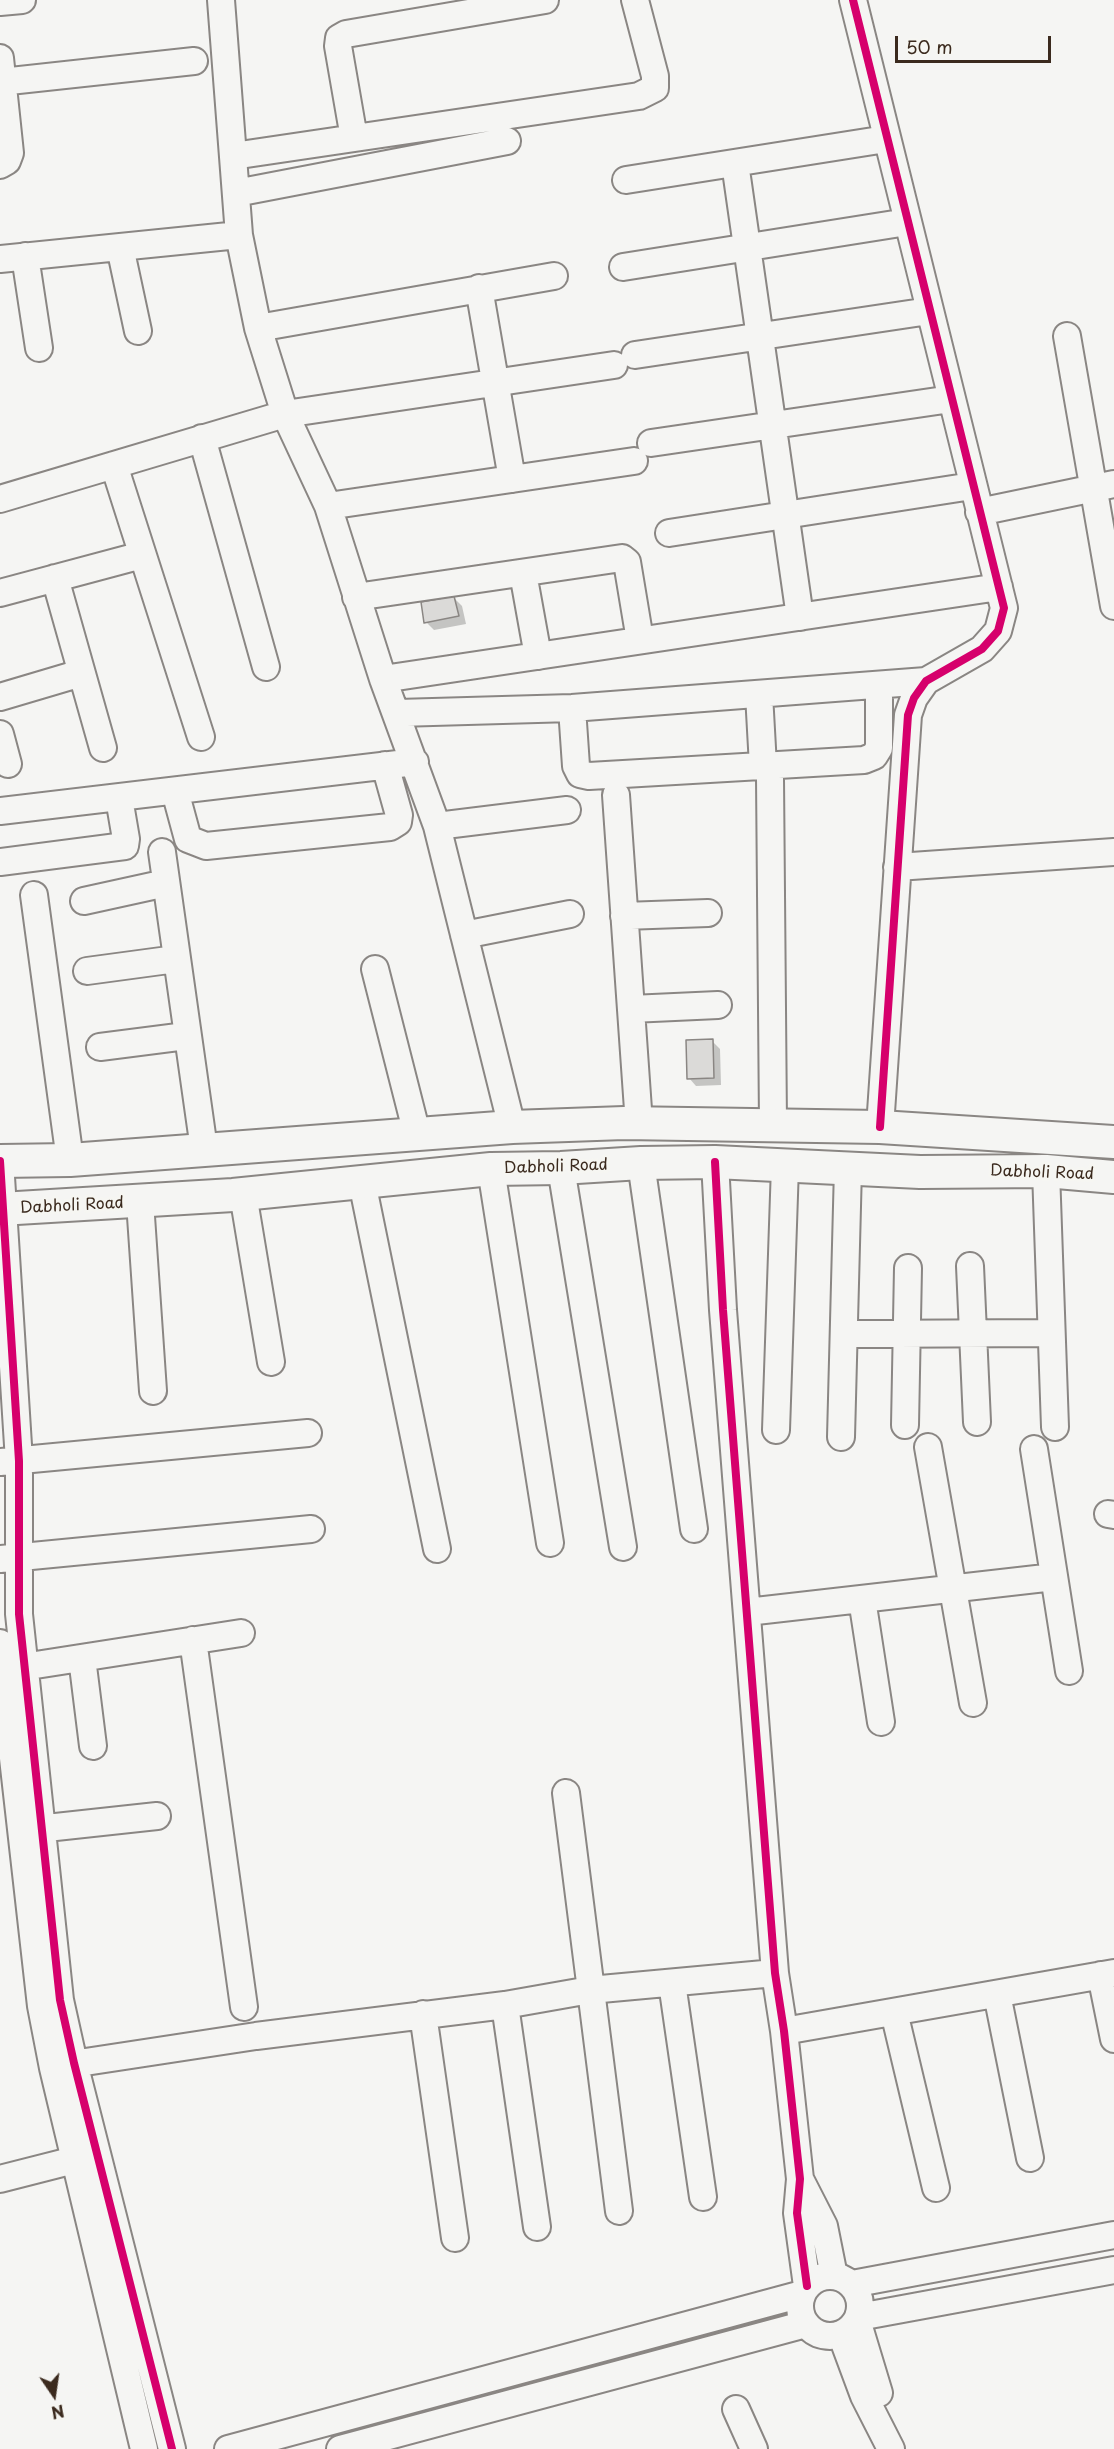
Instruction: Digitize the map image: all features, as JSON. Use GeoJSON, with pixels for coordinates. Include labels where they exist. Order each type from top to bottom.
{"type":"FeatureCollection","features":[{"type":"Feature","properties":{"kind":"main road","name":"Dabholi Road"},"geometry":{"type":"LineString","coordinates":[[0,1161],[70,1160],[512,1127],[639,1124],[880,1127],[1114,1142]]}},
{"type":"Feature","properties":{"kind":"main road","name":"Dabholi Road"},"geometry":{"type":"LineString","coordinates":[[1,1209],[243,1194],[491,1169],[641,1163],[715,1162],[920,1172],[1046,1171],[1114,1176]]}},
{"type":"Feature","properties":{"kind":"street"},"geometry":{"type":"LineString","coordinates":[[0,2],[22,0]]}},
{"type":"Feature","properties":{"kind":"street"},"geometry":{"type":"LineString","coordinates":[[221,0],[239,235],[258,328],[285,414],[328,506],[383,679],[398,713],[437,826],[512,1127]]}},
{"type":"Feature","properties":{"kind":"street"},"geometry":{"type":"LineString","coordinates":[[354,138],[338,46],[339,38],[346,34],[544,0]]}},
{"type":"Feature","properties":{"kind":"street"},"geometry":{"type":"LineString","coordinates":[[233,156],[639,96],[655,88],[655,76],[635,0]]}},
{"type":"Feature","properties":{"kind":"street"},"geometry":{"type":"LineString","coordinates":[[398,713],[572,708],[926,681],[982,649],[998,631],[1004,608],[853,0]]}},
{"type":"Feature","properties":{"kind":"street"},"geometry":{"type":"LineString","coordinates":[[0,165],[7,161],[10,153],[1,74],[194,61]]}},
{"type":"Feature","properties":{"kind":"street"},"geometry":{"type":"LineString","coordinates":[[626,180],[886,139]]}},
{"type":"Feature","properties":{"kind":"street"},"geometry":{"type":"LineString","coordinates":[[236,194],[507,141]]}},
{"type":"Feature","properties":{"kind":"street"},"geometry":{"type":"LineString","coordinates":[[735,163],[800,617]]}},
{"type":"Feature","properties":{"kind":"street"},"geometry":{"type":"LineString","coordinates":[[623,267],[907,222]]}},
{"type":"Feature","properties":{"kind":"street"},"geometry":{"type":"LineString","coordinates":[[39,348],[13,257],[239,235]]}},
{"type":"Feature","properties":{"kind":"street"},"geometry":{"type":"LineString","coordinates":[[120,247],[138,331]]}},
{"type":"Feature","properties":{"kind":"street"},"geometry":{"type":"LineString","coordinates":[[258,328],[554,276]]}},
{"type":"Feature","properties":{"kind":"street"},"geometry":{"type":"LineString","coordinates":[[479,288],[513,479]]}},
{"type":"Feature","properties":{"kind":"street"},"geometry":{"type":"LineString","coordinates":[[0,499],[285,414],[929,311]]}},
{"type":"Feature","properties":{"kind":"street"},"geometry":{"type":"LineString","coordinates":[[1067,336],[1104,486],[1114,606]]}},
{"type":"Feature","properties":{"kind":"street"},"geometry":{"type":"LineString","coordinates":[[328,506],[513,479],[773,425],[951,399]]}},
{"type":"Feature","properties":{"kind":"street"},"geometry":{"type":"LineString","coordinates":[[202,438],[266,667]]}},
{"type":"Feature","properties":{"kind":"street"},"geometry":{"type":"LineString","coordinates":[[114,465],[201,737]]}},
{"type":"Feature","properties":{"kind":"street"},"geometry":{"type":"LineString","coordinates":[[669,533],[972,486]]}},
{"type":"Feature","properties":{"kind":"street"},"geometry":{"type":"LineString","coordinates":[[979,512],[1104,486]]}},
{"type":"Feature","properties":{"kind":"street"},"geometry":{"type":"LineString","coordinates":[[0,593],[142,555]]}},
{"type":"Feature","properties":{"kind":"street"},"geometry":{"type":"LineString","coordinates":[[356,597],[622,558],[627,562],[640,640]]}},
{"type":"Feature","properties":{"kind":"street"},"geometry":{"type":"LineString","coordinates":[[523,573],[538,656]]}},
{"type":"Feature","properties":{"kind":"street"},"geometry":{"type":"LineString","coordinates":[[55,578],[103,748]]}},
{"type":"Feature","properties":{"kind":"street"},"geometry":{"type":"LineString","coordinates":[[383,679],[999,587]]}},
{"type":"Feature","properties":{"kind":"street"},"geometry":{"type":"LineString","coordinates":[[0,697],[81,673]]}},
{"type":"Feature","properties":{"kind":"street"},"geometry":{"type":"LineString","coordinates":[[880,1127],[908,715],[914,699],[926,681]]}},
{"type":"Feature","properties":{"kind":"street"},"geometry":{"type":"LineString","coordinates":[[572,708],[576,766],[580,774],[589,776],[766,772],[864,760],[874,756],[879,748],[879,685]]}},
{"type":"Feature","properties":{"kind":"street"},"geometry":{"type":"LineString","coordinates":[[759,694],[766,772],[773,1124]]}},
{"type":"Feature","properties":{"kind":"street"},"geometry":{"type":"LineString","coordinates":[[0,734],[8,764]]}},
{"type":"Feature","properties":{"kind":"street"},"geometry":{"type":"LineString","coordinates":[[0,811],[415,762]]}},
{"type":"Feature","properties":{"kind":"street"},"geometry":{"type":"LineString","coordinates":[[175,791],[188,839],[206,846],[390,826],[398,822],[399,815],[385,765]]}},
{"type":"Feature","properties":{"kind":"street"},"geometry":{"type":"LineString","coordinates":[[616,795],[639,1124]]}},
{"type":"Feature","properties":{"kind":"street"},"geometry":{"type":"LineString","coordinates":[[0,862],[125,846],[126,839],[119,798]]}},
{"type":"Feature","properties":{"kind":"street"},"geometry":{"type":"LineString","coordinates":[[437,826],[567,810]]}},
{"type":"Feature","properties":{"kind":"street"},"geometry":{"type":"LineString","coordinates":[[162,852],[186,1036],[204,1149]]}},
{"type":"Feature","properties":{"kind":"street"},"geometry":{"type":"LineString","coordinates":[[897,867],[1114,852]]}},
{"type":"Feature","properties":{"kind":"street"},"geometry":{"type":"LineString","coordinates":[[84,901],[166,883]]}},
{"type":"Feature","properties":{"kind":"street"},"geometry":{"type":"LineString","coordinates":[[34,895],[70,1160]]}},
{"type":"Feature","properties":{"kind":"street"},"geometry":{"type":"LineString","coordinates":[[624,916],[708,913]]}},
{"type":"Feature","properties":{"kind":"street"},"geometry":{"type":"LineString","coordinates":[[464,935],[570,914]]}},
{"type":"Feature","properties":{"kind":"street"},"geometry":{"type":"LineString","coordinates":[[87,971],[176,959]]}},
{"type":"Feature","properties":{"kind":"street"},"geometry":{"type":"LineString","coordinates":[[375,969],[417,1134]]}},
{"type":"Feature","properties":{"kind":"street"},"geometry":{"type":"LineString","coordinates":[[631,1009],[718,1005]]}},
{"type":"Feature","properties":{"kind":"street"},"geometry":{"type":"LineString","coordinates":[[100,1047],[186,1036]]}},
{"type":"Feature","properties":{"kind":"street"},"geometry":{"type":"LineString","coordinates":[[0,1161],[10,1558],[19,1614],[14,1719],[33,1830],[44,1939],[60,2000],[63,2065],[86,2157],[131,2286],[172,2449]]}},
{"type":"Feature","properties":{"kind":"street"},"geometry":{"type":"LineString","coordinates":[[715,1162],[723,1310],[775,1973],[784,2031],[800,2179],[796,2213],[805,2290],[801,2315],[806,2324],[823,2336],[852,2324],[1114,2270]]}},
{"type":"Feature","properties":{"kind":"street"},"geometry":{"type":"LineString","coordinates":[[641,1163],[694,1529]]}},
{"type":"Feature","properties":{"kind":"street"},"geometry":{"type":"LineString","coordinates":[[776,1430],[785,1166]]}},
{"type":"Feature","properties":{"kind":"street"},"geometry":{"type":"LineString","coordinates":[[561,1168],[623,1547]]}},
{"type":"Feature","properties":{"kind":"street"},"geometry":{"type":"LineString","coordinates":[[841,1437],[848,1168]]}},
{"type":"Feature","properties":{"kind":"street"},"geometry":{"type":"LineString","coordinates":[[491,1169],[550,1543]]}},
{"type":"Feature","properties":{"kind":"street"},"geometry":{"type":"LineString","coordinates":[[1046,1171],[1055,1427]]}},
{"type":"Feature","properties":{"kind":"street"},"geometry":{"type":"LineString","coordinates":[[362,1182],[437,1549]]}},
{"type":"Feature","properties":{"kind":"street"},"geometry":{"type":"LineString","coordinates":[[243,1194],[271,1362]]}},
{"type":"Feature","properties":{"kind":"street"},"geometry":{"type":"LineString","coordinates":[[140,1202],[153,1391]]}},
{"type":"Feature","properties":{"kind":"street"},"geometry":{"type":"LineString","coordinates":[[970,1266],[977,1422]]}},
{"type":"Feature","properties":{"kind":"street"},"geometry":{"type":"LineString","coordinates":[[904,1425],[908,1268]]}},
{"type":"Feature","properties":{"kind":"street"},"geometry":{"type":"LineString","coordinates":[[845,1334],[1050,1333]]}},
{"type":"Feature","properties":{"kind":"street"},"geometry":{"type":"LineString","coordinates":[[9,1462],[308,1432]]}},
{"type":"Feature","properties":{"kind":"street"},"geometry":{"type":"LineString","coordinates":[[928,1447],[973,1703]]}},
{"type":"Feature","properties":{"kind":"street"},"geometry":{"type":"LineString","coordinates":[[1034,1449],[1069,1671]]}},
{"type":"Feature","properties":{"kind":"street"},"geometry":{"type":"LineString","coordinates":[[10,1558],[311,1529]]}},
{"type":"Feature","properties":{"kind":"street"},"geometry":{"type":"LineString","coordinates":[[747,1612],[1054,1576]]}},
{"type":"Feature","properties":{"kind":"street"},"geometry":{"type":"LineString","coordinates":[[862,1599],[881,1722]]}},
{"type":"Feature","properties":{"kind":"street"},"geometry":{"type":"LineString","coordinates":[[15,1668],[241,1633]]}},
{"type":"Feature","properties":{"kind":"street"},"geometry":{"type":"LineString","coordinates":[[193,1640],[244,2007]]}},
{"type":"Feature","properties":{"kind":"street"},"geometry":{"type":"LineString","coordinates":[[0,1643],[15,1668]]}},
{"type":"Feature","properties":{"kind":"street"},"geometry":{"type":"LineString","coordinates":[[82,1658],[93,1746]]}},
{"type":"Feature","properties":{"kind":"street"},"geometry":{"type":"LineString","coordinates":[[566,1793],[619,2211]]}},
{"type":"Feature","properties":{"kind":"street"},"geometry":{"type":"LineString","coordinates":[[33,1830],[157,1816]]}},
{"type":"Feature","properties":{"kind":"street"},"geometry":{"type":"LineString","coordinates":[[63,2065],[423,2014],[505,2005],[590,1990],[775,1973]]}},
{"type":"Feature","properties":{"kind":"street"},"geometry":{"type":"LineString","coordinates":[[784,2031],[1108,1974],[1114,2039]]}},
{"type":"Feature","properties":{"kind":"street"},"geometry":{"type":"LineString","coordinates":[[672,1983],[703,2197]]}},
{"type":"Feature","properties":{"kind":"street"},"geometry":{"type":"LineString","coordinates":[[997,1994],[1030,2158]]}},
{"type":"Feature","properties":{"kind":"street"},"geometry":{"type":"LineString","coordinates":[[505,2005],[537,2227]]}},
{"type":"Feature","properties":{"kind":"street"},"geometry":{"type":"LineString","coordinates":[[894,2012],[936,2188]]}},
{"type":"Feature","properties":{"kind":"street"},"geometry":{"type":"LineString","coordinates":[[423,2014],[455,2238]]}},
{"type":"Feature","properties":{"kind":"street"},"geometry":{"type":"LineString","coordinates":[[0,2179],[86,2157]]}},
{"type":"Feature","properties":{"kind":"street"},"geometry":{"type":"LineString","coordinates":[[86,2157],[106,2292],[144,2449]]}},
{"type":"Feature","properties":{"kind":"street"},"geometry":{"type":"LineString","coordinates":[[800,2179],[824,2226],[843,2280],[861,2301],[852,2324],[880,2396],[888,2441]]}},
{"type":"Feature","properties":{"kind":"street"},"geometry":{"type":"LineString","coordinates":[[228,2449],[805,2290],[824,2276],[843,2280],[1114,2235]]}},
{"type":"Feature","properties":{"kind":"street"},"geometry":{"type":"LineString","coordinates":[[106,2292],[131,2286]]}},
{"type":"Feature","properties":{"kind":"street"},"geometry":{"type":"LineString","coordinates":[[340,2449],[806,2324]]}},
{"type":"Feature","properties":{"kind":"street"},"geometry":{"type":"LineString","coordinates":[[118,2341],[144,2335]]}},
{"type":"Feature","properties":{"kind":"street"},"geometry":{"type":"LineString","coordinates":[[736,2409],[754,2449]]}},
{"type":"Feature","properties":{"kind":"building"},"geometry":{"type":"Polygon","coordinates":[[[454,596],[459,616],[424,623],[421,602],[454,596]]]}},
{"type":"Feature","properties":{"kind":"building"},"geometry":{"type":"Polygon","coordinates":[[[713,1039],[714,1078],[687,1079],[686,1040],[713,1039]]]}},
{"type":"Feature","properties":{"kind":"cycle path"},"geometry":{"type":"LineString","coordinates":[[853,0],[1004,608],[998,631],[982,649],[926,681],[914,698],[908,715],[880,1127]]}},
{"type":"Feature","properties":{"kind":"cycle path"},"geometry":{"type":"LineString","coordinates":[[0,1161],[19,1461],[19,1614],[60,2000],[172,2449]]}},
{"type":"Feature","properties":{"kind":"cycle path"},"geometry":{"type":"LineString","coordinates":[[715,1162],[723,1310],[775,1973],[784,2031],[800,2179],[797,2213],[807,2286]]}}]}
